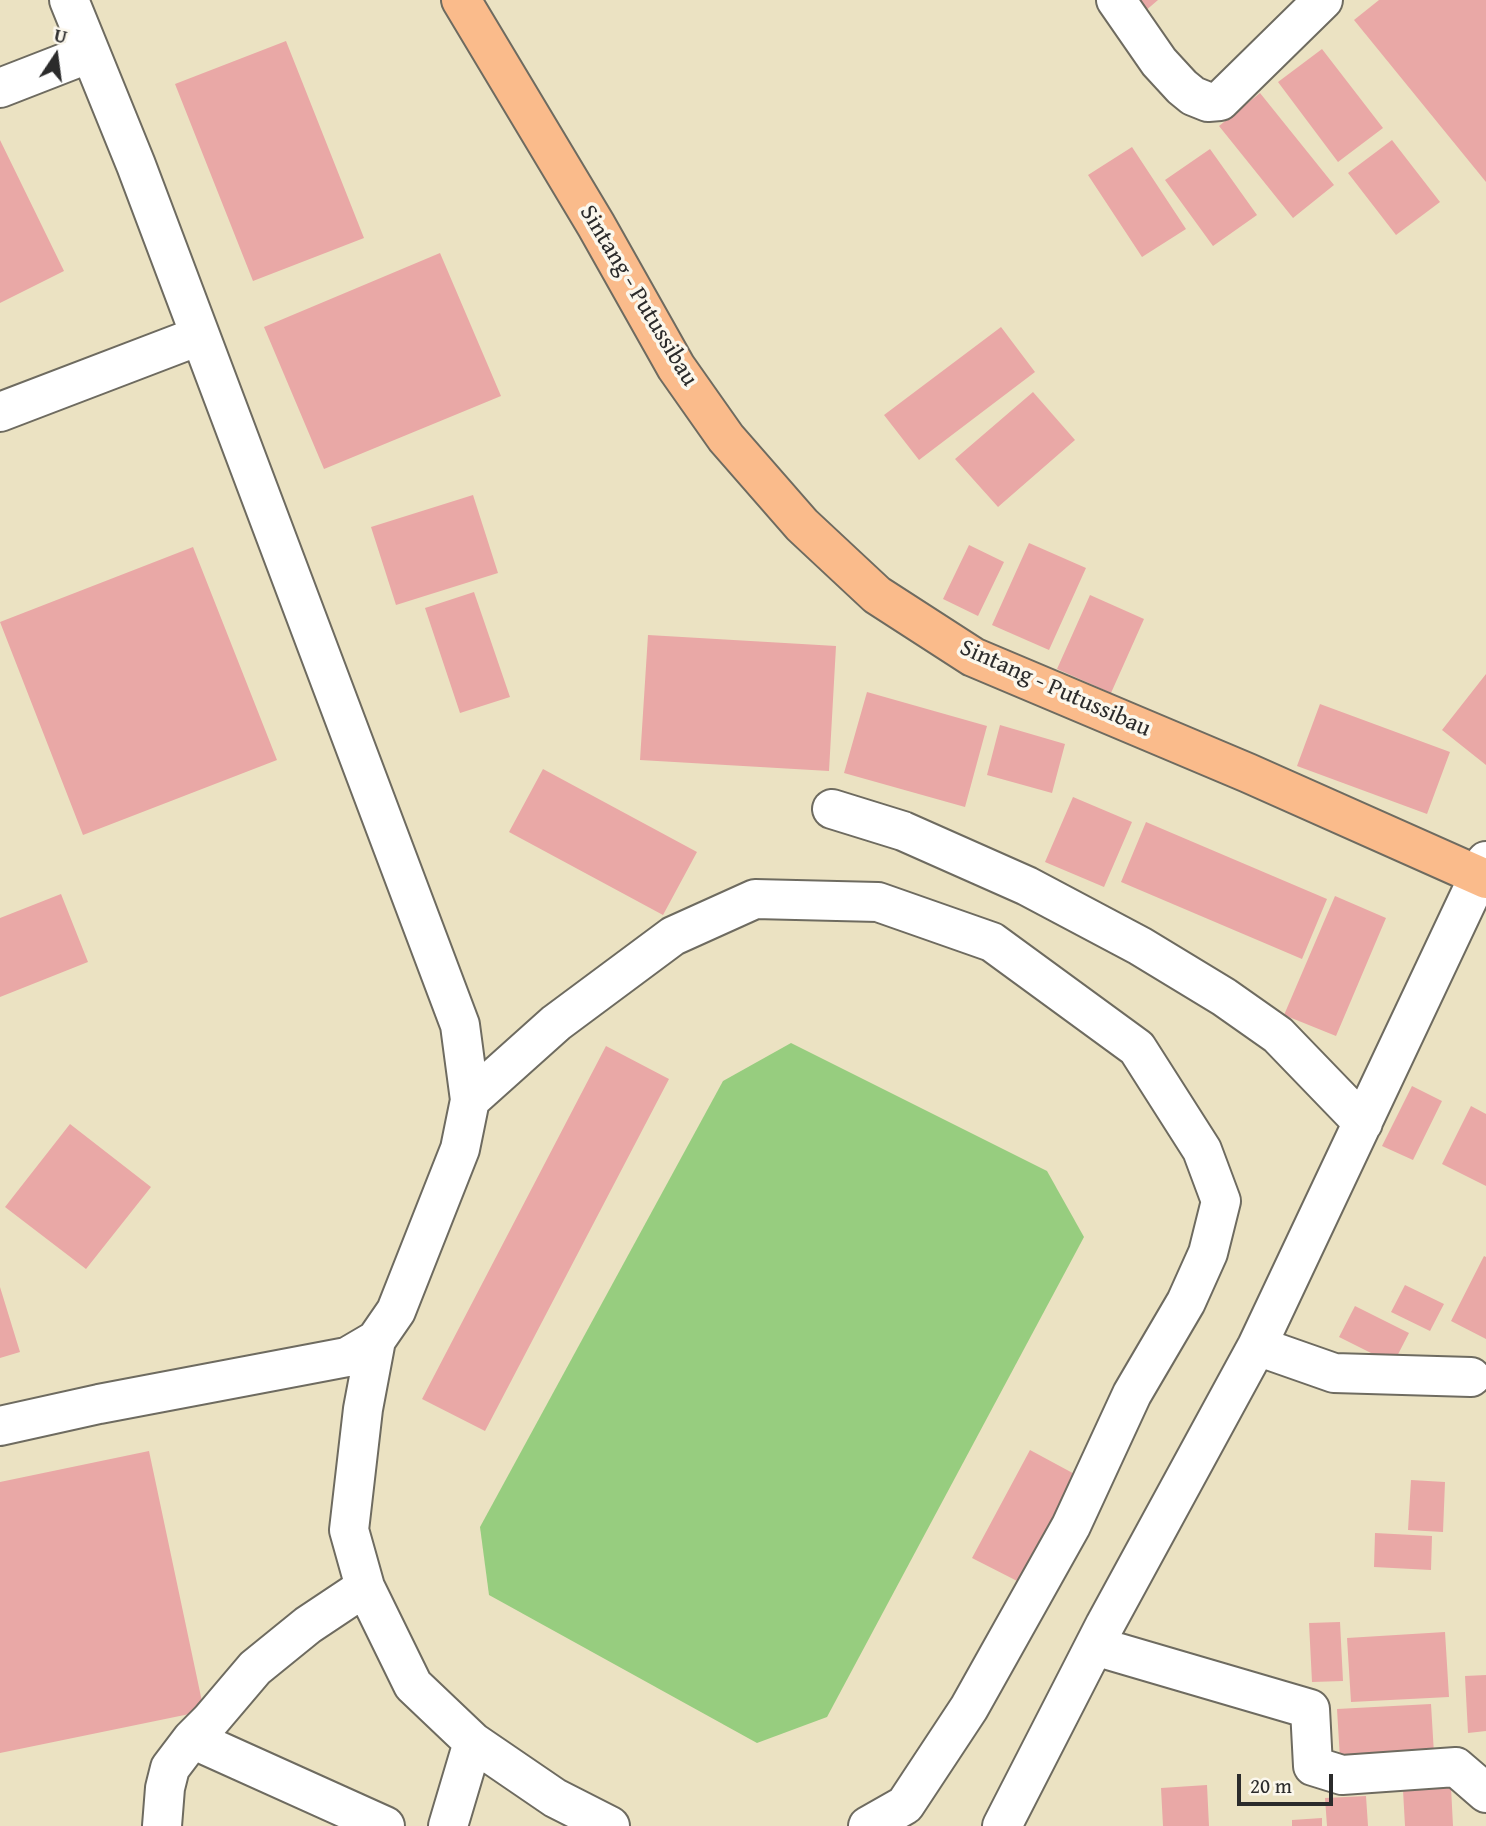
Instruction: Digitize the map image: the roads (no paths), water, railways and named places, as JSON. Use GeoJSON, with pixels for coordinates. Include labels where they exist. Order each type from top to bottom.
{"type":"FeatureCollection","features":[{"type":"Feature","properties":{"kind":"highway","name":"Sintang - Putussibau"},"geometry":{"type":"LineString","coordinates":[[461,0],[596,225],[676,367],[726,438],[802,525],[877,596],[973,657],[1484,872]]}},
{"type":"Feature","properties":{"kind":"street"},"geometry":{"type":"LineString","coordinates":[[69,0],[135,165],[460,1025],[470,1100],[460,1149],[396,1311],[376,1340],[363,1409],[349,1530],[365,1587],[413,1685],[473,1742],[555,1798],[610,1826]]}},
{"type":"Feature","properties":{"kind":"street"},"geometry":{"type":"LineString","coordinates":[[1116,0],[1182,88],[1208,102],[1220,101],[1323,0]]}},
{"type":"Feature","properties":{"kind":"street"},"geometry":{"type":"LineString","coordinates":[[0,88],[90,53]]}},
{"type":"Feature","properties":{"kind":"street"},"geometry":{"type":"LineString","coordinates":[[0,412],[199,336]]}},
{"type":"Feature","properties":{"kind":"street"},"geometry":{"type":"LineString","coordinates":[[832,809],[903,831],[1015,880],[1140,946],[1224,997],[1279,1035],[1363,1123]]}},
{"type":"Feature","properties":{"kind":"street"},"geometry":{"type":"LineString","coordinates":[[1002,1826],[1095,1646],[1257,1346],[1484,872]]}},
{"type":"Feature","properties":{"kind":"street"},"geometry":{"type":"LineString","coordinates":[[470,1100],[556,1023],[673,936],[755,899],[878,902],[992,942],[1137,1048],[1202,1150],[1222,1201],[1208,1253],[1186,1302],[1132,1394],[1071,1526],[969,1708],[905,1805],[867,1826]]}},
{"type":"Feature","properties":{"kind":"street"},"geometry":{"type":"LineString","coordinates":[[0,1426],[99,1404],[347,1357],[376,1340]]}},
{"type":"Feature","properties":{"kind":"street"},"geometry":{"type":"LineString","coordinates":[[1257,1346],[1334,1373],[1471,1377]]}},
{"type":"Feature","properties":{"kind":"street"},"geometry":{"type":"LineString","coordinates":[[162,1826],[165,1788],[170,1768],[192,1740],[255,1668],[308,1625],[365,1587]]}},
{"type":"Feature","properties":{"kind":"street"},"geometry":{"type":"LineString","coordinates":[[1095,1646],[1310,1709],[1313,1766],[1342,1775],[1456,1767],[1486,1793]]}},
{"type":"Feature","properties":{"kind":"street"},"geometry":{"type":"LineString","coordinates":[[192,1740],[385,1826]]}},
{"type":"Feature","properties":{"kind":"street"},"geometry":{"type":"LineString","coordinates":[[448,1826],[473,1742]]}}]}
